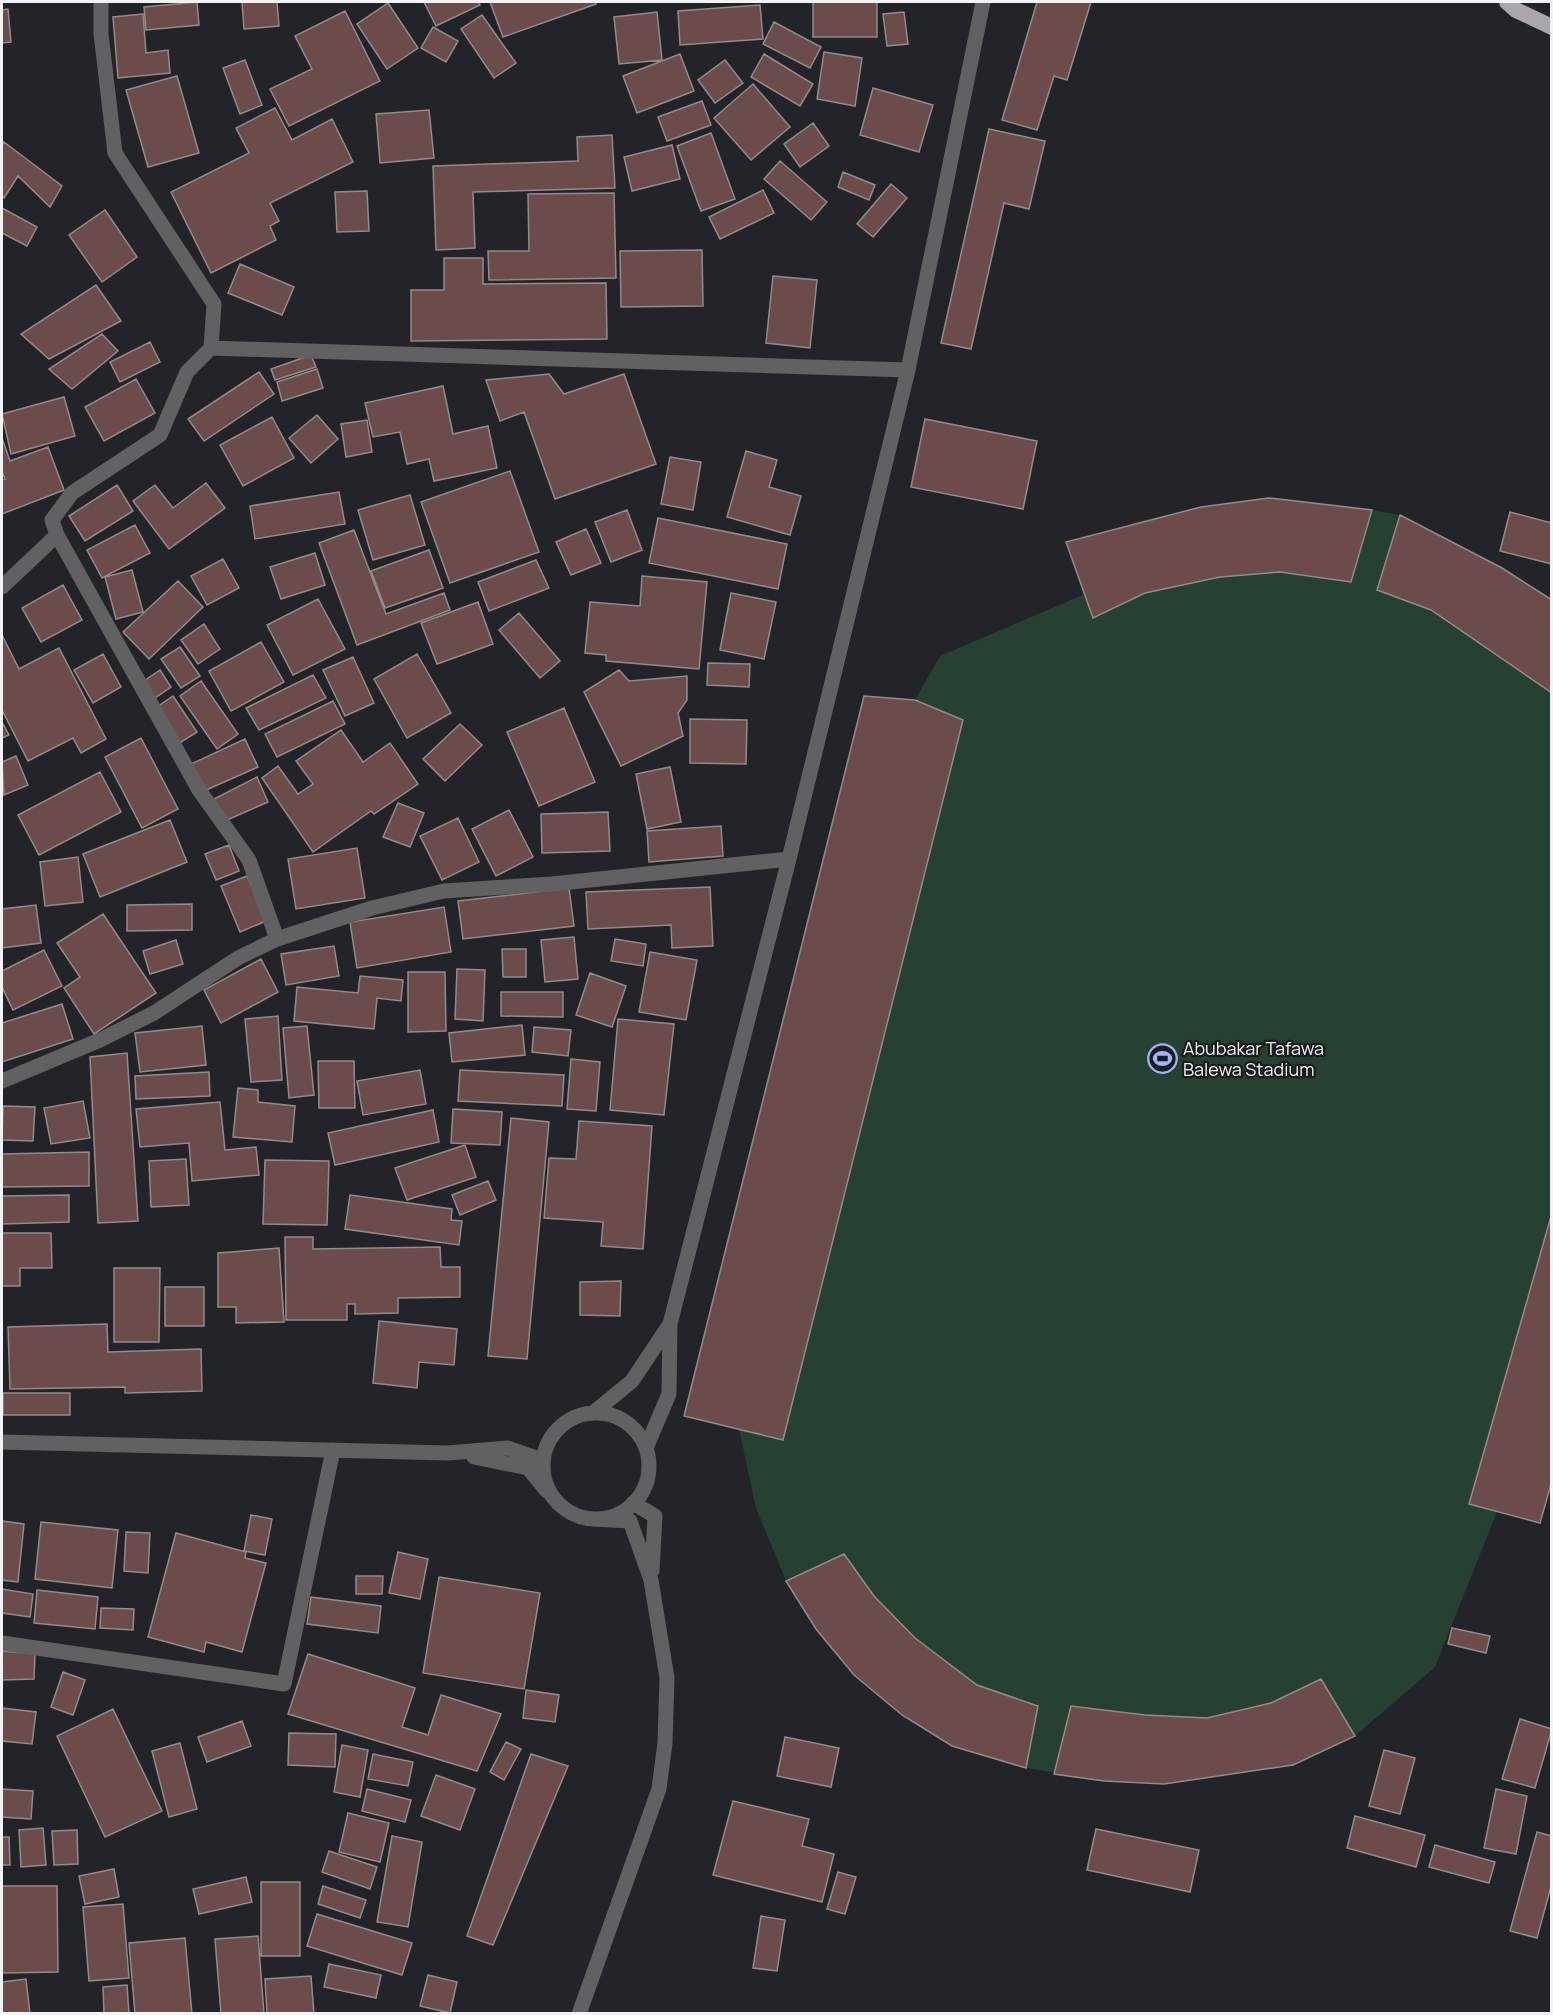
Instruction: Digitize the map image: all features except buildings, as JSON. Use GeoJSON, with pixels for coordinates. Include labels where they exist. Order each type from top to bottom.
{"type":"FeatureCollection","features":[{"type":"Feature","properties":{"kind":"highway"},"geometry":{"type":"LineString","coordinates":[[1507,2],[1551,27]]}},
{"type":"Feature","properties":{"kind":"street"},"geometry":{"type":"LineString","coordinates":[[101,2],[101,34],[114,153],[214,304],[211,348],[187,372],[160,435],[72,493],[52,520],[57,535],[199,790],[249,860],[278,939]]}},
{"type":"Feature","properties":{"kind":"street"},"geometry":{"type":"LineString","coordinates":[[592,1519],[621,1512],[643,1491],[647,1477],[646,1448],[669,1394],[669,1324],[789,858],[909,370],[983,2]]}},
{"type":"Feature","properties":{"kind":"street"},"geometry":{"type":"LineString","coordinates":[[211,348],[909,370]]}},
{"type":"Feature","properties":{"kind":"street"},"geometry":{"type":"LineString","coordinates":[[2,587],[57,535]]}},
{"type":"Feature","properties":{"kind":"street"},"geometry":{"type":"LineString","coordinates":[[2,1081],[100,1040],[154,1013],[238,958],[278,939],[372,908],[444,891],[552,884],[789,858]]}},
{"type":"Feature","properties":{"kind":"street"},"geometry":{"type":"LineString","coordinates":[[593,1413],[632,1381],[669,1324]]}},
{"type":"Feature","properties":{"kind":"street"},"geometry":{"type":"LineString","coordinates":[[559,1505],[546,1484],[542,1460],[548,1442],[559,1428],[575,1417],[593,1413],[610,1415],[625,1422],[637,1433],[646,1448]]}},
{"type":"Feature","properties":{"kind":"street"},"geometry":{"type":"LineString","coordinates":[[2,1442],[448,1453],[508,1448],[542,1460]]}},
{"type":"Feature","properties":{"kind":"street"},"geometry":{"type":"LineString","coordinates":[[2,1643],[284,1684],[333,1450]]}},
{"type":"Feature","properties":{"kind":"street"},"geometry":{"type":"LineString","coordinates":[[448,1453],[528,1468],[559,1505],[580,1517],[630,1521],[651,1580],[667,1678],[665,1743],[659,1789],[579,2013]]}},
{"type":"Feature","properties":{"kind":"street"},"geometry":{"type":"LineString","coordinates":[[633,1503],[655,1516],[651,1580]]}},
{"type":"Feature","properties":{"kind":"green space","name":"Abubakar Tafawa Balewa Stadium"},"geometry":{"type":"Polygon","coordinates":[[[1269,498],[1400,515],[1502,568],[1551,600],[1551,1481],[1540,1523],[1497,1512],[1435,1667],[1355,1736],[1293,1765],[1164,1784],[1104,1781],[1026,1768],[952,1746],[854,1675],[816,1629],[786,1581],[756,1508],[739,1429],[684,1416],[864,696],[915,700],[940,656],[1085,594],[1133,523],[1201,507],[1269,498]]]}},
{"type":"Feature","properties":{"kind":"place","name":"Abubakar Tafawa Balewa Stadium"},"geometry":{"type":"Point","coordinates":[1162,1058]}}]}
